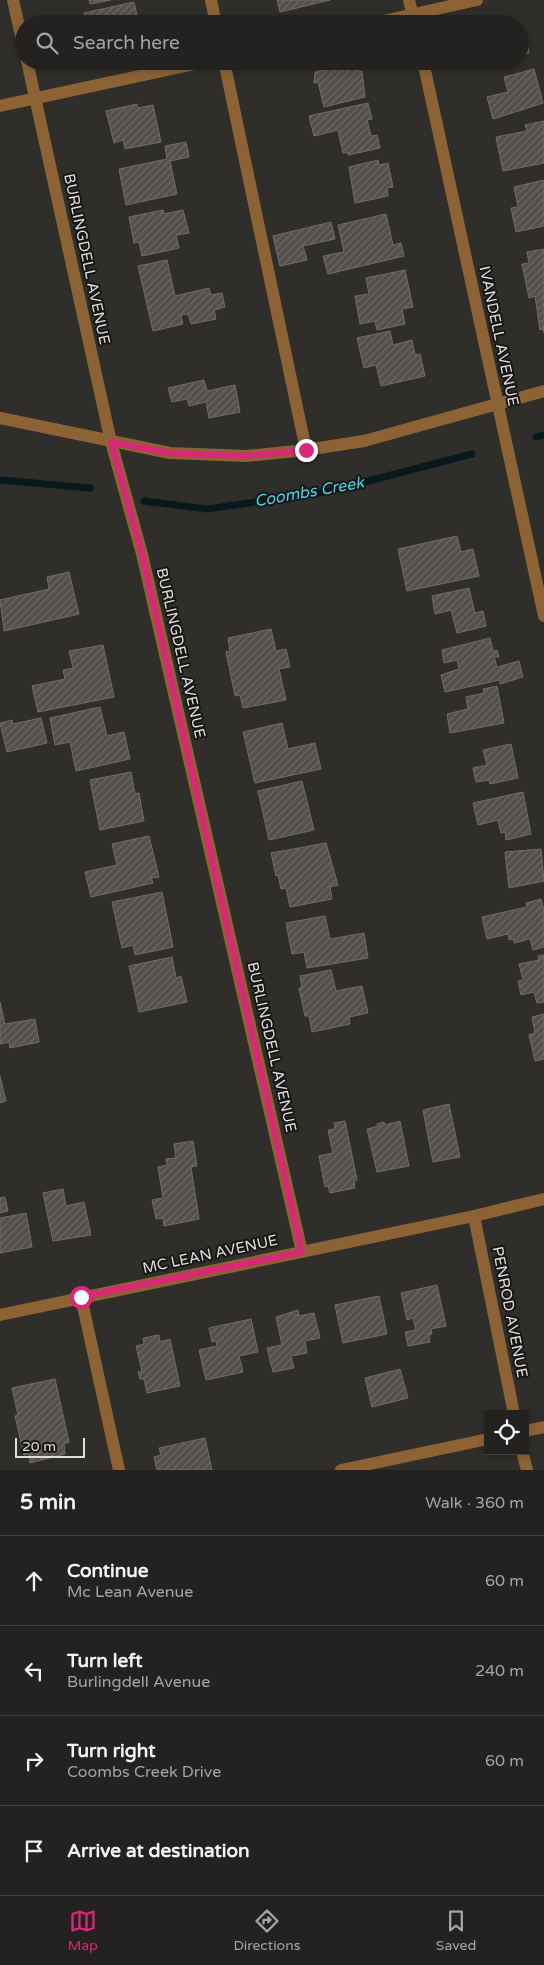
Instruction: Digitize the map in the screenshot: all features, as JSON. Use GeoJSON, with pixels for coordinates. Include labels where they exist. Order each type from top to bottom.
{"type":"FeatureCollection","features":[{"type":"Feature","properties":{"kind":"street"},"geometry":{"type":"LineString","coordinates":[[13,0],[16,15]]}},
{"type":"Feature","properties":{"kind":"street"},"geometry":{"type":"LineString","coordinates":[[211,0],[214,15]]}},
{"type":"Feature","properties":{"kind":"street"},"geometry":{"type":"LineString","coordinates":[[410,0],[413,15]]}},
{"type":"Feature","properties":{"kind":"street"},"geometry":{"type":"LineString","coordinates":[[427,15],[477,0]]}},
{"type":"Feature","properties":{"kind":"street","name":"BURLINGDELL AVENUE"},"geometry":{"type":"LineString","coordinates":[[28,70],[111,442],[142,554],[302,1252]]}},
{"type":"Feature","properties":{"kind":"street"},"geometry":{"type":"LineString","coordinates":[[0,106],[168,70]]}},
{"type":"Feature","properties":{"kind":"street"},"geometry":{"type":"LineString","coordinates":[[226,70],[306,450]]}},
{"type":"Feature","properties":{"kind":"street","name":"IVANDELL AVENUE"},"geometry":{"type":"LineString","coordinates":[[425,70],[544,616]]}},
{"type":"Feature","properties":{"kind":"street"},"geometry":{"type":"LineString","coordinates":[[0,418],[170,453],[246,456],[306,450],[364,441],[544,391]]}},
{"type":"Feature","properties":{"kind":"street","name":"MC LEAN AVENUE"},"geometry":{"type":"LineString","coordinates":[[0,1315],[474,1216],[544,1199]]}},
{"type":"Feature","properties":{"kind":"street","name":"PENROD AVENUE"},"geometry":{"type":"LineString","coordinates":[[474,1216],[513,1410]]}},
{"type":"Feature","properties":{"kind":"street"},"geometry":{"type":"LineString","coordinates":[[81,1297],[119,1470]]}},
{"type":"Feature","properties":{"kind":"street"},"geometry":{"type":"LineString","coordinates":[[529,1430],[544,1427]]}},
{"type":"Feature","properties":{"kind":"street"},"geometry":{"type":"LineString","coordinates":[[341,1470],[484,1440]]}},
{"type":"Feature","properties":{"kind":"street"},"geometry":{"type":"LineString","coordinates":[[523,1455],[527,1470]]}},
{"type":"Feature","properties":{"kind":"building"},"geometry":{"type":"Polygon","coordinates":[[[89,0],[111,0],[90,4],[89,0]]]}},
{"type":"Feature","properties":{"kind":"building"},"geometry":{"type":"Polygon","coordinates":[[[277,0],[330,0],[280,12],[277,0]]]}},
{"type":"Feature","properties":{"kind":"building"},"geometry":{"type":"Polygon","coordinates":[[[134,2],[137,15],[84,15],[84,13],[134,2]]]}},
{"type":"Feature","properties":{"kind":"building"},"geometry":{"type":"Polygon","coordinates":[[[534,69],[543,103],[493,119],[487,97],[508,92],[504,77],[534,69]]]}},
{"type":"Feature","properties":{"kind":"building"},"geometry":{"type":"Polygon","coordinates":[[[323,70],[362,71],[365,97],[324,107],[318,82],[314,83],[315,72],[323,70]]]}},
{"type":"Feature","properties":{"kind":"building"},"geometry":{"type":"Polygon","coordinates":[[[368,103],[372,119],[367,120],[371,136],[377,135],[380,148],[348,155],[348,152],[343,153],[338,130],[314,136],[309,116],[368,103]]]}},
{"type":"Feature","properties":{"kind":"building"},"geometry":{"type":"Polygon","coordinates":[[[137,104],[138,108],[153,105],[161,142],[125,149],[123,140],[114,143],[106,111],[137,104]]]}},
{"type":"Feature","properties":{"kind":"building"},"geometry":{"type":"Polygon","coordinates":[[[544,121],[544,163],[503,171],[496,137],[527,131],[525,125],[544,121]]]}},
{"type":"Feature","properties":{"kind":"building"},"geometry":{"type":"Polygon","coordinates":[[[186,142],[189,157],[170,161],[177,194],[126,205],[119,169],[167,159],[165,146],[186,142]]]}},
{"type":"Feature","properties":{"kind":"building"},"geometry":{"type":"Polygon","coordinates":[[[378,160],[379,165],[388,163],[393,187],[387,188],[388,196],[355,203],[349,167],[378,160]]]}},
{"type":"Feature","properties":{"kind":"building"},"geometry":{"type":"Polygon","coordinates":[[[544,180],[544,226],[516,232],[511,208],[518,207],[514,187],[544,180]]]}},
{"type":"Feature","properties":{"kind":"building"},"geometry":{"type":"Polygon","coordinates":[[[163,210],[164,214],[183,210],[189,233],[176,235],[179,248],[142,256],[139,242],[134,243],[129,217],[163,210]]]}},
{"type":"Feature","properties":{"kind":"building"},"geometry":{"type":"Polygon","coordinates":[[[386,214],[393,245],[401,243],[404,256],[328,274],[323,256],[344,252],[338,225],[386,214]]]}},
{"type":"Feature","properties":{"kind":"building"},"geometry":{"type":"Polygon","coordinates":[[[331,222],[335,239],[303,246],[307,260],[280,266],[273,236],[331,222]]]}},
{"type":"Feature","properties":{"kind":"building"},"geometry":{"type":"Polygon","coordinates":[[[544,249],[544,333],[543,329],[540,330],[535,296],[529,298],[522,264],[529,263],[527,252],[544,249]]]}},
{"type":"Feature","properties":{"kind":"building"},"geometry":{"type":"Polygon","coordinates":[[[167,260],[175,296],[209,288],[211,295],[222,293],[225,307],[214,310],[216,319],[191,324],[188,314],[181,315],[183,324],[153,331],[138,266],[167,260]]]}},
{"type":"Feature","properties":{"kind":"building"},"geometry":{"type":"Polygon","coordinates":[[[405,270],[413,307],[402,309],[405,324],[377,330],[375,321],[360,324],[355,296],[369,294],[366,278],[405,270]]]}},
{"type":"Feature","properties":{"kind":"building"},"geometry":{"type":"Polygon","coordinates":[[[390,331],[393,345],[412,340],[415,355],[420,354],[425,376],[381,386],[376,365],[364,368],[357,338],[390,331]]]}},
{"type":"Feature","properties":{"kind":"building"},"geometry":{"type":"Polygon","coordinates":[[[204,380],[207,391],[235,385],[240,412],[209,418],[206,402],[189,406],[187,399],[172,402],[168,388],[204,380]]]}},
{"type":"Feature","properties":{"kind":"building"},"geometry":{"type":"Polygon","coordinates":[[[457,536],[461,552],[473,549],[479,576],[407,591],[398,549],[457,536]]]}},
{"type":"Feature","properties":{"kind":"building"},"geometry":{"type":"Polygon","coordinates":[[[69,572],[79,614],[4,631],[0,600],[49,589],[47,577],[69,572]]]}},
{"type":"Feature","properties":{"kind":"building"},"geometry":{"type":"Polygon","coordinates":[[[469,588],[475,613],[483,611],[486,626],[457,633],[451,610],[435,614],[432,596],[469,588]]]}},
{"type":"Feature","properties":{"kind":"building"},"geometry":{"type":"Polygon","coordinates":[[[271,629],[276,651],[286,649],[290,667],[279,669],[286,700],[243,708],[240,695],[235,696],[226,652],[230,651],[228,638],[271,629]]]}},
{"type":"Feature","properties":{"kind":"building"},"geometry":{"type":"Polygon","coordinates":[[[490,638],[493,651],[497,650],[499,657],[494,657],[497,667],[519,661],[523,677],[500,684],[500,680],[445,692],[441,675],[459,669],[457,660],[444,663],[442,650],[490,638]]]}},
{"type":"Feature","properties":{"kind":"building"},"geometry":{"type":"Polygon","coordinates":[[[103,645],[114,697],[38,712],[32,686],[65,679],[63,670],[73,668],[69,651],[103,645]]]}},
{"type":"Feature","properties":{"kind":"building"},"geometry":{"type":"Polygon","coordinates":[[[497,686],[504,723],[450,733],[447,714],[468,709],[466,697],[484,693],[483,689],[497,686]]]}},
{"type":"Feature","properties":{"kind":"building"},"geometry":{"type":"Polygon","coordinates":[[[100,707],[107,736],[124,732],[130,759],[76,771],[70,742],[55,745],[50,718],[100,707]]]}},
{"type":"Feature","properties":{"kind":"building"},"geometry":{"type":"Polygon","coordinates":[[[41,718],[47,743],[7,752],[0,723],[12,720],[13,724],[41,718]]]}},
{"type":"Feature","properties":{"kind":"building"},"geometry":{"type":"Polygon","coordinates":[[[282,723],[288,749],[315,743],[321,769],[255,783],[243,732],[282,723]]]}},
{"type":"Feature","properties":{"kind":"building"},"geometry":{"type":"Polygon","coordinates":[[[511,744],[518,778],[490,784],[489,780],[476,782],[473,768],[487,765],[483,750],[511,744]]]}},
{"type":"Feature","properties":{"kind":"building"},"geometry":{"type":"Polygon","coordinates":[[[131,772],[135,794],[139,793],[144,821],[100,830],[90,780],[131,772]]]}},
{"type":"Feature","properties":{"kind":"building"},"geometry":{"type":"Polygon","coordinates":[[[302,781],[314,830],[269,840],[258,791],[302,781]]]}},
{"type":"Feature","properties":{"kind":"building"},"geometry":{"type":"Polygon","coordinates":[[[523,792],[531,834],[506,840],[505,832],[501,833],[498,820],[478,825],[473,803],[523,792]]]}},
{"type":"Feature","properties":{"kind":"building"},"geometry":{"type":"Polygon","coordinates":[[[149,836],[159,877],[151,878],[153,883],[91,897],[85,872],[117,865],[112,844],[149,836]]]}},
{"type":"Feature","properties":{"kind":"building"},"geometry":{"type":"Polygon","coordinates":[[[326,843],[338,885],[330,887],[332,899],[290,907],[286,888],[281,889],[278,875],[276,876],[271,853],[326,843]]]}},
{"type":"Feature","properties":{"kind":"building"},"geometry":{"type":"Polygon","coordinates":[[[541,849],[544,881],[509,888],[505,852],[541,849]]]}},
{"type":"Feature","properties":{"kind":"building"},"geometry":{"type":"Polygon","coordinates":[[[162,892],[173,947],[135,955],[133,945],[122,948],[112,902],[162,892]]]}},
{"type":"Feature","properties":{"kind":"building"},"geometry":{"type":"Polygon","coordinates":[[[541,899],[544,910],[544,947],[533,950],[530,939],[514,943],[514,939],[509,940],[508,934],[487,939],[482,917],[527,907],[526,903],[541,899]]]}},
{"type":"Feature","properties":{"kind":"building"},"geometry":{"type":"Polygon","coordinates":[[[325,916],[330,939],[364,933],[368,958],[307,968],[304,952],[292,954],[286,923],[325,916]]]}},
{"type":"Feature","properties":{"kind":"building"},"geometry":{"type":"Polygon","coordinates":[[[544,955],[544,1002],[537,1003],[534,992],[521,995],[518,981],[523,980],[519,964],[539,960],[538,956],[544,955]]]}},
{"type":"Feature","properties":{"kind":"building"},"geometry":{"type":"Polygon","coordinates":[[[172,957],[176,978],[181,976],[187,1002],[139,1012],[129,966],[172,957]]]}},
{"type":"Feature","properties":{"kind":"building"},"geometry":{"type":"Polygon","coordinates":[[[331,970],[336,991],[362,986],[368,1013],[349,1017],[350,1024],[312,1032],[309,1016],[305,1016],[299,988],[302,988],[300,976],[331,970]]]}},
{"type":"Feature","properties":{"kind":"building"},"geometry":{"type":"Polygon","coordinates":[[[0,1002],[5,1024],[35,1019],[39,1042],[10,1048],[9,1042],[0,1044],[0,1002]]]}},
{"type":"Feature","properties":{"kind":"building"},"geometry":{"type":"Polygon","coordinates":[[[544,1014],[544,1059],[535,1061],[529,1035],[535,1033],[532,1017],[544,1014]]]}},
{"type":"Feature","properties":{"kind":"building"},"geometry":{"type":"Polygon","coordinates":[[[0,1076],[6,1101],[0,1103],[0,1076]]]}},
{"type":"Feature","properties":{"kind":"building"},"geometry":{"type":"Polygon","coordinates":[[[449,1104],[460,1157],[433,1162],[423,1110],[449,1104]]]}},
{"type":"Feature","properties":{"kind":"building"},"geometry":{"type":"Polygon","coordinates":[[[345,1121],[357,1180],[354,1181],[355,1188],[330,1193],[328,1186],[325,1187],[319,1156],[333,1153],[328,1130],[335,1129],[334,1123],[345,1121]]]}},
{"type":"Feature","properties":{"kind":"building"},"geometry":{"type":"Polygon","coordinates":[[[400,1121],[409,1166],[377,1172],[367,1129],[384,1122],[385,1125],[400,1121]]]}},
{"type":"Feature","properties":{"kind":"building"},"geometry":{"type":"Polygon","coordinates":[[[193,1141],[197,1166],[191,1167],[199,1219],[164,1226],[163,1218],[156,1219],[152,1200],[163,1198],[158,1167],[167,1165],[166,1159],[176,1158],[174,1144],[193,1141]]]}},
{"type":"Feature","properties":{"kind":"building"},"geometry":{"type":"Polygon","coordinates":[[[63,1189],[66,1206],[84,1202],[91,1235],[53,1241],[43,1193],[63,1189]]]}},
{"type":"Feature","properties":{"kind":"building"},"geometry":{"type":"Polygon","coordinates":[[[5,1197],[8,1211],[0,1213],[0,1198],[5,1197]]]}},
{"type":"Feature","properties":{"kind":"building"},"geometry":{"type":"Polygon","coordinates":[[[26,1213],[32,1247],[0,1253],[0,1218],[26,1213]]]}},
{"type":"Feature","properties":{"kind":"building"},"geometry":{"type":"Polygon","coordinates":[[[437,1285],[446,1326],[431,1329],[432,1334],[429,1335],[430,1342],[408,1346],[405,1332],[416,1330],[413,1318],[407,1320],[401,1293],[437,1285]]]}},
{"type":"Feature","properties":{"kind":"building"},"geometry":{"type":"Polygon","coordinates":[[[379,1296],[387,1334],[343,1343],[335,1305],[379,1296]]]}},
{"type":"Feature","properties":{"kind":"building"},"geometry":{"type":"Polygon","coordinates":[[[298,1310],[299,1316],[314,1313],[320,1338],[305,1341],[307,1353],[291,1356],[294,1368],[273,1372],[267,1348],[282,1345],[276,1317],[298,1310]]]}},
{"type":"Feature","properties":{"kind":"building"},"geometry":{"type":"Polygon","coordinates":[[[251,1319],[258,1352],[239,1356],[243,1372],[206,1380],[199,1350],[217,1346],[216,1341],[212,1342],[209,1328],[251,1319]]]}},
{"type":"Feature","properties":{"kind":"building"},"geometry":{"type":"Polygon","coordinates":[[[159,1335],[160,1342],[170,1339],[180,1386],[147,1393],[144,1379],[140,1379],[138,1372],[142,1371],[136,1346],[144,1344],[143,1338],[159,1335]]]}},
{"type":"Feature","properties":{"kind":"building"},"geometry":{"type":"Polygon","coordinates":[[[400,1369],[408,1398],[372,1407],[365,1378],[400,1369]]]}},
{"type":"Feature","properties":{"kind":"building"},"geometry":{"type":"Polygon","coordinates":[[[55,1379],[69,1442],[64,1444],[65,1454],[30,1463],[29,1454],[24,1455],[15,1416],[18,1415],[12,1388],[55,1379]]]}},
{"type":"Feature","properties":{"kind":"building"},"geometry":{"type":"Polygon","coordinates":[[[205,1438],[212,1470],[157,1470],[154,1457],[161,1455],[159,1448],[205,1438]]]}},
{"type":"Feature","properties":{"kind":"waterway","name":"Coombs Creek"},"geometry":{"type":"LineString","coordinates":[[536,437],[544,435]]}},
{"type":"Feature","properties":{"kind":"waterway","name":"Coombs Creek"},"geometry":{"type":"LineString","coordinates":[[144,501],[207,509],[326,492],[472,454]]}},
{"type":"Feature","properties":{"kind":"waterway","name":"Coombs Creek"},"geometry":{"type":"LineString","coordinates":[[0,480],[90,488]]}},
{"type":"Feature","properties":{"kind":"route"},"geometry":{"type":"LineString","coordinates":[[81,1297],[302,1252],[142,554],[111,442],[170,453],[246,456],[306,450]]}}]}
